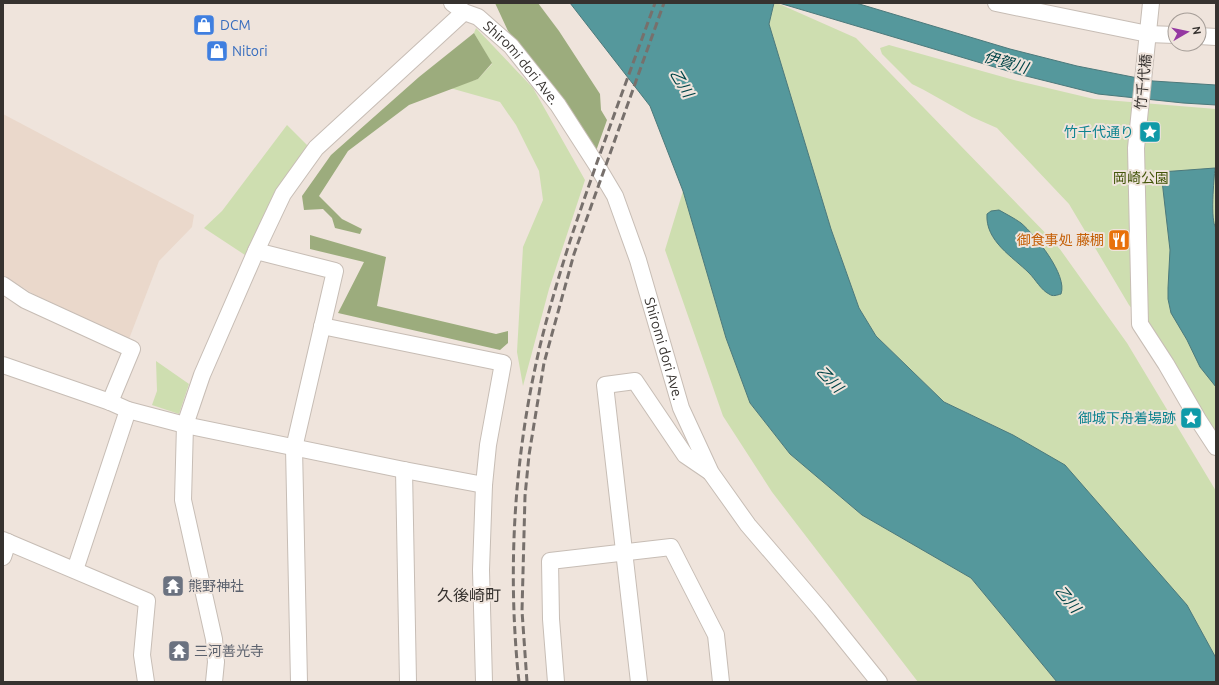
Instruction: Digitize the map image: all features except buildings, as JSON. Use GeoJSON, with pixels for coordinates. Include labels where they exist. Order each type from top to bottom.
{"type":"FeatureCollection","features":[{"type":"Feature","properties":{"kind":"street"},"geometry":{"type":"LineString","coordinates":[[996,3],[1024,6],[1148,34],[1167,35]]}},
{"type":"Feature","properties":{"kind":"street","name":"竹千代橋"},"geometry":{"type":"LineString","coordinates":[[1151,3],[1136,148],[1140,324],[1216,447]]}},
{"type":"Feature","properties":{"kind":"street"},"geometry":{"type":"LineString","coordinates":[[214,682],[216,662],[214,639],[183,500],[185,425],[202,375],[256,251],[283,194],[316,148],[458,8]]}},
{"type":"Feature","properties":{"kind":"street","name":"Shiromi dori Ave."},"geometry":{"type":"LineString","coordinates":[[458,8],[478,17],[511,46],[558,105],[596,164],[615,196],[638,260],[681,408],[710,473],[748,525],[821,610],[879,682]]}},
{"type":"Feature","properties":{"kind":"street"},"geometry":{"type":"LineString","coordinates":[[256,251],[335,270],[294,448],[298,682]]}},
{"type":"Feature","properties":{"kind":"street"},"geometry":{"type":"LineString","coordinates":[[3,285],[25,300],[132,349],[110,402]]}},
{"type":"Feature","properties":{"kind":"street"},"geometry":{"type":"LineString","coordinates":[[322,326],[503,362],[488,445],[484,485],[481,570],[484,682]]}},
{"type":"Feature","properties":{"kind":"street"},"geometry":{"type":"LineString","coordinates":[[3,365],[110,402],[128,410],[185,425],[484,485]]}},
{"type":"Feature","properties":{"kind":"street"},"geometry":{"type":"LineString","coordinates":[[639,682],[605,385],[635,381],[685,455],[710,473]]}},
{"type":"Feature","properties":{"kind":"street"},"geometry":{"type":"LineString","coordinates":[[75,570],[128,410]]}},
{"type":"Feature","properties":{"kind":"street"},"geometry":{"type":"LineString","coordinates":[[404,470],[408,682]]}},
{"type":"Feature","properties":{"kind":"street"},"geometry":{"type":"LineString","coordinates":[[5,546],[75,570],[147,602],[142,655],[146,682]]}},
{"type":"Feature","properties":{"kind":"street"},"geometry":{"type":"LineString","coordinates":[[556,682],[551,619],[550,561],[671,547],[716,635],[721,682]]}},
{"type":"Feature","properties":{"kind":"shaded area"},"geometry":{"type":"Polygon","coordinates":[[[3,114],[194,215],[192,227],[159,261],[129,339],[35,295],[3,275],[3,114]]]}},
{"type":"Feature","properties":{"kind":"green space"},"geometry":{"type":"Polygon","coordinates":[[[495,3],[538,3],[559,31],[600,94],[601,110],[607,120],[596,151],[555,90],[508,31],[495,3]]]}},
{"type":"Feature","properties":{"kind":"green space"},"geometry":{"type":"Polygon","coordinates":[[[774,3],[856,38],[1057,245],[1127,343],[1216,491],[1216,658],[1187,605],[1013,435],[944,402],[876,336],[859,308],[831,229],[769,24],[774,3]]]}},
{"type":"Feature","properties":{"kind":"green space"},"geometry":{"type":"Polygon","coordinates":[[[476,28],[533,88],[585,180],[549,289],[523,386],[517,352],[523,247],[543,200],[539,171],[516,125],[500,102],[450,88],[478,79],[492,64],[474,33],[476,28]]]}},
{"type":"Feature","properties":{"kind":"green space"},"geometry":{"type":"Polygon","coordinates":[[[474,33],[492,63],[478,79],[409,105],[348,151],[319,196],[342,219],[362,229],[360,234],[335,228],[332,218],[323,209],[304,210],[302,196],[331,155],[419,77],[474,33]]]}},
{"type":"Feature","properties":{"kind":"green space","name":"岡崎公園"},"geometry":{"type":"Polygon","coordinates":[[[889,45],[1014,80],[1094,99],[1216,109],[1216,436],[1145,324],[1129,305],[1069,204],[997,128],[972,117],[912,84],[882,54],[880,48],[889,45]]]}},
{"type":"Feature","properties":{"kind":"green space"},"geometry":{"type":"Polygon","coordinates":[[[287,125],[309,147],[277,188],[245,255],[204,228],[222,211],[287,125]]]}},
{"type":"Feature","properties":{"kind":"green space"},"geometry":{"type":"Polygon","coordinates":[[[683,191],[726,338],[750,403],[790,454],[862,515],[971,578],[1057,682],[918,682],[772,492],[723,416],[665,250],[683,191]]]}},
{"type":"Feature","properties":{"kind":"green space"},"geometry":{"type":"Polygon","coordinates":[[[310,235],[386,257],[377,306],[496,334],[508,331],[508,343],[500,350],[338,313],[364,262],[310,249],[310,235]]]}},
{"type":"Feature","properties":{"kind":"green space"},"geometry":{"type":"Polygon","coordinates":[[[156,361],[189,384],[179,414],[152,405],[157,391],[156,361]]]}},
{"type":"Feature","properties":{"kind":"water","name":"乙川"},"geometry":{"type":"Polygon","coordinates":[[[570,3],[774,3],[769,24],[831,229],[859,308],[876,336],[944,402],[1013,435],[1065,465],[1187,605],[1216,658],[1216,682],[1057,682],[971,578],[862,515],[790,454],[750,403],[726,338],[683,191],[650,106],[570,3]]]}},
{"type":"Feature","properties":{"kind":"water","name":"伊賀川"},"geometry":{"type":"Polygon","coordinates":[[[779,3],[856,3],[1010,49],[1077,66],[1153,81],[1216,85],[1216,105],[1098,94],[1018,74],[779,3]]]}},
{"type":"Feature","properties":{"kind":"water"},"geometry":{"type":"Polygon","coordinates":[[[1215,168],[1213,217],[1216,228],[1216,387],[1200,367],[1187,340],[1171,313],[1168,299],[1170,250],[1161,172],[1215,168]]]}},
{"type":"Feature","properties":{"kind":"water"},"geometry":{"type":"Polygon","coordinates":[[[999,210],[1021,223],[1042,246],[1060,277],[1062,286],[1061,294],[1055,296],[1046,292],[1029,273],[1001,248],[995,240],[990,232],[987,214],[991,211],[999,210]]]}},
{"type":"Feature","properties":{"kind":"railway"},"geometry":{"type":"LineString","coordinates":[[519,682],[515,640],[514,598],[515,513],[524,429],[531,387],[547,318],[572,235],[655,3]]}},
{"type":"Feature","properties":{"kind":"railway"},"geometry":{"type":"LineString","coordinates":[[527,682],[522,611],[525,496],[529,455],[544,363],[574,254],[664,3]]}},
{"type":"Feature","properties":{"kind":"place","name":"DCM"},"geometry":{"type":"Point","coordinates":[204,25]}},
{"type":"Feature","properties":{"kind":"place","name":"Nitori"},"geometry":{"type":"Point","coordinates":[217,51]}},
{"type":"Feature","properties":{"kind":"place","name":"竹千代通り"},"geometry":{"type":"Point","coordinates":[1150,132]}},
{"type":"Feature","properties":{"kind":"place","name":"御食事処 藤棚"},"geometry":{"type":"Point","coordinates":[1119,240]}},
{"type":"Feature","properties":{"kind":"place","name":"御城下舟着場跡"},"geometry":{"type":"Point","coordinates":[1191,418]}},
{"type":"Feature","properties":{"kind":"place","name":"熊野神社"},"geometry":{"type":"Point","coordinates":[173,586]}},
{"type":"Feature","properties":{"kind":"place","name":"三河善光寺"},"geometry":{"type":"Point","coordinates":[179,651]}},
{"type":"Feature","properties":{"kind":"district","name":"久後崎町"},"geometry":{"type":"Point","coordinates":[469,595]}}]}
